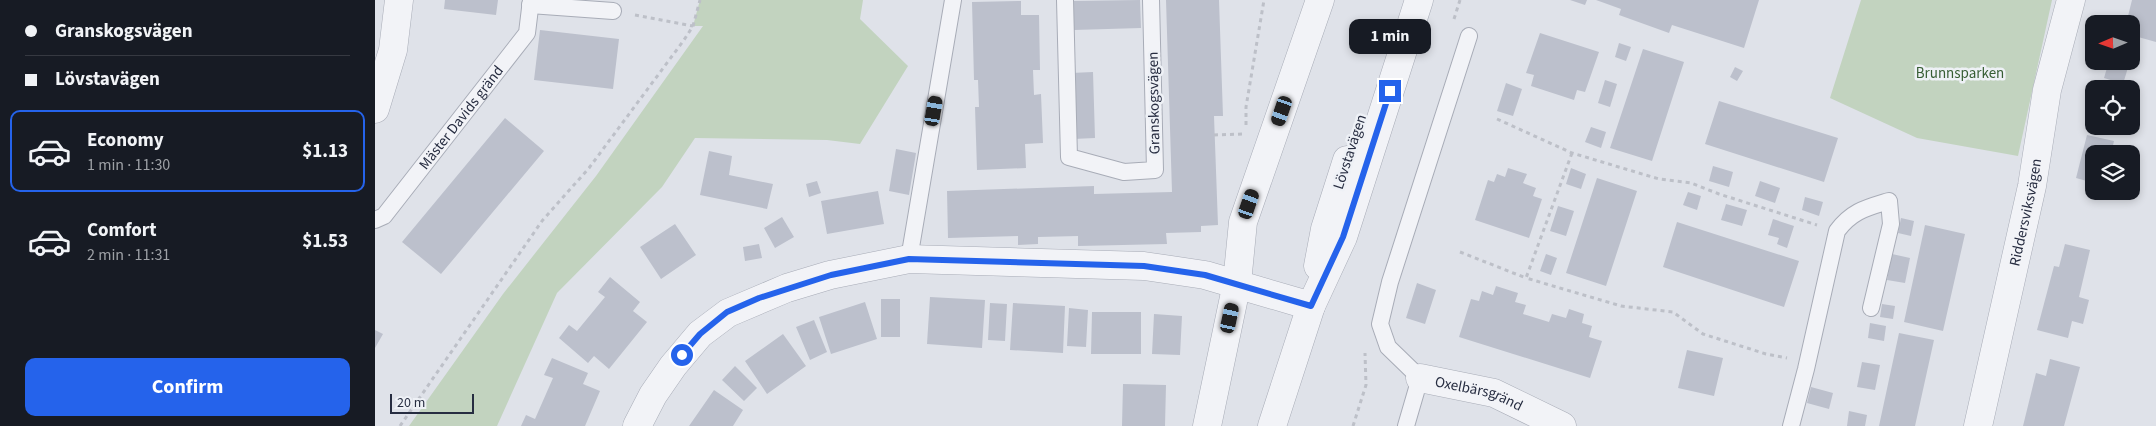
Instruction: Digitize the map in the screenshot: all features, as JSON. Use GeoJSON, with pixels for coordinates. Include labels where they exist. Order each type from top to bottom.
{"type":"FeatureCollection","features":[{"type":"Feature","properties":{"kind":"street"},"geometry":{"type":"LineString","coordinates":[[375,109],[393,50],[399,0]]}},
{"type":"Feature","properties":{"kind":"street"},"geometry":{"type":"LineString","coordinates":[[1207,426],[1237,283],[1243,222],[1320,0]]}},
{"type":"Feature","properties":{"kind":"street","name":"Lövstavägen"},"geometry":{"type":"LineString","coordinates":[[1311,306],[1325,229],[1400,0]]}},
{"type":"Feature","properties":{"kind":"street","name":"Lövstavägen"},"geometry":{"type":"LineString","coordinates":[[1271,426],[1311,306],[1343,237],[1419,0]]}},
{"type":"Feature","properties":{"kind":"street","name":"Riddersviksvägen"},"geometry":{"type":"LineString","coordinates":[[1978,426],[2031,186],[2047,90],[2071,0]]}},
{"type":"Feature","properties":{"kind":"street"},"geometry":{"type":"LineString","coordinates":[[637,426],[653,395],[673,366],[700,334],[727,312],[787,288],[831,275],[909,259],[1144,266],[1205,275],[1311,306]]}},
{"type":"Feature","properties":{"kind":"street","name":"Oxelbärsgränd"},"geometry":{"type":"LineString","coordinates":[[1420,378],[1494,393],[1562,426]]}},
{"type":"Feature","properties":{"kind":"lane"},"geometry":{"type":"LineString","coordinates":[[909,259],[953,0]]}},
{"type":"Feature","properties":{"kind":"lane","name":"Granskogsvägen"},"geometry":{"type":"LineString","coordinates":[[1065,0],[1069,157],[1123,172],[1155,170],[1151,0]]}},
{"type":"Feature","properties":{"kind":"lane","name":"Mäster Davids gränd"},"geometry":{"type":"LineString","coordinates":[[375,220],[384,216],[527,33],[531,3],[613,10]]}},
{"type":"Feature","properties":{"kind":"lane"},"geometry":{"type":"LineString","coordinates":[[1406,426],[1420,378],[1388,347],[1380,324],[1393,272],[1469,36]]}},
{"type":"Feature","properties":{"kind":"lane"},"geometry":{"type":"LineString","coordinates":[[1791,426],[1808,361],[1837,230],[1847,218],[1869,207],[1889,201],[1891,224],[1871,308]]}},
{"type":"Feature","properties":{"kind":"path"},"geometry":{"type":"LineString","coordinates":[[400,426],[542,221],[589,168],[693,26],[700,0]]}},
{"type":"Feature","properties":{"kind":"path"},"geometry":{"type":"LineString","coordinates":[[613,10],[693,26]]}},
{"type":"Feature","properties":{"kind":"path"},"geometry":{"type":"LineString","coordinates":[[1497,119],[1573,153],[1659,179],[1691,183],[1719,194],[1837,230]]}},
{"type":"Feature","properties":{"kind":"path"},"geometry":{"type":"LineString","coordinates":[[1215,135],[1245,134]]}},
{"type":"Feature","properties":{"kind":"path"},"geometry":{"type":"LineString","coordinates":[[1526,278],[1573,153]]}},
{"type":"Feature","properties":{"kind":"path"},"geometry":{"type":"LineString","coordinates":[[1460,252],[1526,278],[1621,306],[1673,312],[1703,334],[1766,354],[1808,361]]}},
{"type":"Feature","properties":{"kind":"green space"},"geometry":{"type":"Polygon","coordinates":[[[700,0],[863,0],[860,19],[908,66],[860,144],[827,140],[695,138],[662,187],[557,293],[497,426],[409,426],[503,294],[596,176],[703,26],[693,26],[700,0]]]}},
{"type":"Feature","properties":{"kind":"green space","name":"Brunnsparken"},"geometry":{"type":"Polygon","coordinates":[[[1861,0],[2052,0],[2018,156],[1917,138],[1830,98],[1861,0]]]}},
{"type":"Feature","properties":{"kind":"building"},"geometry":{"type":"Polygon","coordinates":[[[445,0],[498,0],[496,15],[444,9],[445,0]]]}},
{"type":"Feature","properties":{"kind":"building"},"geometry":{"type":"Polygon","coordinates":[[[1140,0],[1141,28],[1074,30],[1073,1],[1140,0]]]}},
{"type":"Feature","properties":{"kind":"building"},"geometry":{"type":"Polygon","coordinates":[[[1166,0],[1219,0],[1223,116],[1214,116],[1218,225],[1201,226],[1201,232],[1166,233],[1167,244],[1078,246],[1078,236],[1038,237],[1038,244],[1018,245],[1018,236],[948,238],[947,191],[1094,186],[1094,194],[1172,192],[1166,0]]]}},
{"type":"Feature","properties":{"kind":"building"},"geometry":{"type":"Polygon","coordinates":[[[1570,0],[1587,0],[1585,5],[1570,0]]]}},
{"type":"Feature","properties":{"kind":"building"},"geometry":{"type":"Polygon","coordinates":[[[1596,0],[1759,0],[1744,48],[1672,25],[1669,33],[1619,15],[1621,9],[1596,0]]]}},
{"type":"Feature","properties":{"kind":"building"},"geometry":{"type":"Polygon","coordinates":[[[2132,0],[2156,0],[2156,42],[2140,38],[2140,15],[2128,15],[2132,0]]]}},
{"type":"Feature","properties":{"kind":"building"},"geometry":{"type":"Polygon","coordinates":[[[1021,1],[1021,15],[1039,15],[1040,70],[1033,70],[1034,95],[1041,94],[1043,143],[1025,144],[1026,168],[977,170],[975,107],[979,107],[978,80],[974,80],[972,2],[1021,1]]]}},
{"type":"Feature","properties":{"kind":"building"},"geometry":{"type":"Polygon","coordinates":[[[540,30],[619,39],[613,89],[534,80],[540,30]]]}},
{"type":"Feature","properties":{"kind":"building"},"geometry":{"type":"Polygon","coordinates":[[[1540,33],[1599,52],[1585,92],[1577,90],[1574,100],[1531,86],[1534,75],[1526,73],[1540,33]]]}},
{"type":"Feature","properties":{"kind":"building"},"geometry":{"type":"Polygon","coordinates":[[[1619,43],[1631,47],[1626,61],[1615,57],[1619,43]]]}},
{"type":"Feature","properties":{"kind":"building"},"geometry":{"type":"Polygon","coordinates":[[[1643,49],[1684,62],[1652,161],[1610,148],[1643,49]]]}},
{"type":"Feature","properties":{"kind":"building"},"geometry":{"type":"Polygon","coordinates":[[[1735,67],[1743,71],[1737,81],[1730,77],[1735,67]]]}},
{"type":"Feature","properties":{"kind":"building"},"geometry":{"type":"Polygon","coordinates":[[[2106,70],[2127,70],[2124,80],[2104,78],[2106,70]]]}},
{"type":"Feature","properties":{"kind":"building"},"geometry":{"type":"Polygon","coordinates":[[[1093,72],[1095,138],[1073,139],[1071,73],[1093,72]]]}},
{"type":"Feature","properties":{"kind":"building"},"geometry":{"type":"Polygon","coordinates":[[[1605,80],[1617,84],[1610,107],[1598,103],[1605,80]]]}},
{"type":"Feature","properties":{"kind":"building"},"geometry":{"type":"Polygon","coordinates":[[[1506,83],[1522,89],[1513,116],[1497,111],[1506,83]]]}},
{"type":"Feature","properties":{"kind":"building"},"geometry":{"type":"Polygon","coordinates":[[[1719,101],[1838,138],[1824,182],[1705,144],[1719,101]]]}},
{"type":"Feature","properties":{"kind":"building"},"geometry":{"type":"Polygon","coordinates":[[[505,118],[544,151],[441,274],[402,242],[505,118]]]}},
{"type":"Feature","properties":{"kind":"building"},"geometry":{"type":"Polygon","coordinates":[[[1591,127],[1606,132],[1601,148],[1585,142],[1591,127]]]}},
{"type":"Feature","properties":{"kind":"building"},"geometry":{"type":"Polygon","coordinates":[[[2087,135],[2114,141],[2113,145],[2085,145],[2085,180],[2076,178],[2087,135]]]}},
{"type":"Feature","properties":{"kind":"building"},"geometry":{"type":"Polygon","coordinates":[[[896,149],[916,153],[909,195],[889,191],[896,149]]]}},
{"type":"Feature","properties":{"kind":"building"},"geometry":{"type":"Polygon","coordinates":[[[709,151],[732,156],[729,175],[773,184],[767,209],[700,195],[709,151]]]}},
{"type":"Feature","properties":{"kind":"building"},"geometry":{"type":"Polygon","coordinates":[[[1713,166],[1733,172],[1729,187],[1709,181],[1713,166]]]}},
{"type":"Feature","properties":{"kind":"building"},"geometry":{"type":"Polygon","coordinates":[[[1508,168],[1527,174],[1523,183],[1536,188],[1533,196],[1542,199],[1529,238],[1475,220],[1488,180],[1494,182],[1497,174],[1505,177],[1508,168]]]}},
{"type":"Feature","properties":{"kind":"building"},"geometry":{"type":"Polygon","coordinates":[[[1571,168],[1586,174],[1581,189],[1566,184],[1571,168]]]}},
{"type":"Feature","properties":{"kind":"building"},"geometry":{"type":"Polygon","coordinates":[[[1597,178],[1637,191],[1606,286],[1566,273],[1597,178]]]}},
{"type":"Feature","properties":{"kind":"building"},"geometry":{"type":"Polygon","coordinates":[[[817,181],[821,193],[809,197],[806,184],[817,181]]]}},
{"type":"Feature","properties":{"kind":"building"},"geometry":{"type":"Polygon","coordinates":[[[1760,181],[1780,188],[1775,203],[1755,196],[1760,181]]]}},
{"type":"Feature","properties":{"kind":"building"},"geometry":{"type":"Polygon","coordinates":[[[878,191],[884,224],[827,234],[821,201],[878,191]]]}},
{"type":"Feature","properties":{"kind":"building"},"geometry":{"type":"Polygon","coordinates":[[[1688,192],[1701,196],[1697,210],[1683,205],[1688,192]]]}},
{"type":"Feature","properties":{"kind":"building"},"geometry":{"type":"Polygon","coordinates":[[[1805,197],[1823,202],[1819,216],[1802,210],[1805,197]]]}},
{"type":"Feature","properties":{"kind":"building"},"geometry":{"type":"Polygon","coordinates":[[[1726,204],[1747,210],[1742,226],[1721,220],[1726,204]]]}},
{"type":"Feature","properties":{"kind":"building"},"geometry":{"type":"Polygon","coordinates":[[[1558,206],[1574,211],[1566,236],[1550,231],[1558,206]]]}},
{"type":"Feature","properties":{"kind":"building"},"geometry":{"type":"Polygon","coordinates":[[[782,217],[794,237],[775,248],[764,228],[782,217]]]}},
{"type":"Feature","properties":{"kind":"building"},"geometry":{"type":"Polygon","coordinates":[[[1901,218],[1914,221],[1911,236],[1898,233],[1901,218]]]}},
{"type":"Feature","properties":{"kind":"building"},"geometry":{"type":"Polygon","coordinates":[[[1773,219],[1794,226],[1787,248],[1777,244],[1779,238],[1768,235],[1773,219]]]}},
{"type":"Feature","properties":{"kind":"building"},"geometry":{"type":"Polygon","coordinates":[[[1677,222],[1799,261],[1784,307],[1663,267],[1677,222]]]}},
{"type":"Feature","properties":{"kind":"building"},"geometry":{"type":"Polygon","coordinates":[[[675,224],[696,255],[661,279],[640,247],[675,224]]]}},
{"type":"Feature","properties":{"kind":"building"},"geometry":{"type":"Polygon","coordinates":[[[1925,225],[1965,234],[1943,331],[1904,322],[1925,225]]]}},
{"type":"Feature","properties":{"kind":"building"},"geometry":{"type":"Polygon","coordinates":[[[759,244],[762,258],[745,261],[743,247],[759,244]]]}},
{"type":"Feature","properties":{"kind":"building"},"geometry":{"type":"Polygon","coordinates":[[[2065,244],[2090,250],[2079,297],[2089,300],[2083,324],[2072,321],[2068,338],[2037,330],[2054,266],[2059,267],[2065,244]]]}},
{"type":"Feature","properties":{"kind":"building"},"geometry":{"type":"Polygon","coordinates":[[[1546,254],[1557,258],[1551,275],[1540,271],[1546,254]]]}},
{"type":"Feature","properties":{"kind":"building"},"geometry":{"type":"Polygon","coordinates":[[[1892,254],[1910,258],[1905,283],[1887,280],[1892,254]]]}},
{"type":"Feature","properties":{"kind":"building"},"geometry":{"type":"Polygon","coordinates":[[[610,277],[640,302],[633,311],[647,322],[609,369],[594,356],[588,363],[559,338],[569,325],[577,331],[605,297],[598,292],[610,277]]]}},
{"type":"Feature","properties":{"kind":"building"},"geometry":{"type":"Polygon","coordinates":[[[1417,283],[1436,290],[1425,324],[1406,318],[1417,283]]]}},
{"type":"Feature","properties":{"kind":"building"},"geometry":{"type":"Polygon","coordinates":[[[1496,286],[1518,293],[1515,302],[1526,305],[1523,314],[1549,322],[1552,314],[1566,318],[1569,309],[1584,314],[1582,323],[1592,326],[1589,337],[1602,341],[1590,378],[1459,337],[1471,299],[1479,301],[1482,291],[1493,295],[1496,286]]]}},
{"type":"Feature","properties":{"kind":"building"},"geometry":{"type":"Polygon","coordinates":[[[930,297],[985,300],[982,348],[927,344],[930,297]]]}},
{"type":"Feature","properties":{"kind":"building"},"geometry":{"type":"Polygon","coordinates":[[[881,299],[900,299],[900,337],[881,337],[881,299]]]}},
{"type":"Feature","properties":{"kind":"building"},"geometry":{"type":"Polygon","coordinates":[[[865,302],[877,339],[831,354],[819,317],[865,302]]]}},
{"type":"Feature","properties":{"kind":"building"},"geometry":{"type":"Polygon","coordinates":[[[990,303],[1007,304],[1005,341],[988,340],[990,303]]]}},
{"type":"Feature","properties":{"kind":"building"},"geometry":{"type":"Polygon","coordinates":[[[1013,303],[1065,306],[1063,353],[1010,350],[1013,303]]]}},
{"type":"Feature","properties":{"kind":"building"},"geometry":{"type":"Polygon","coordinates":[[[1882,304],[1895,306],[1893,319],[1880,317],[1882,304]]]}},
{"type":"Feature","properties":{"kind":"building"},"geometry":{"type":"Polygon","coordinates":[[[1069,308],[1088,310],[1086,347],[1067,346],[1069,308]]]}},
{"type":"Feature","properties":{"kind":"building"},"geometry":{"type":"Polygon","coordinates":[[[1092,312],[1141,312],[1141,354],[1091,354],[1092,312]]]}},
{"type":"Feature","properties":{"kind":"building"},"geometry":{"type":"Polygon","coordinates":[[[1154,314],[1182,316],[1180,355],[1152,354],[1154,314]]]}},
{"type":"Feature","properties":{"kind":"building"},"geometry":{"type":"Polygon","coordinates":[[[814,320],[827,352],[810,360],[796,327],[814,320]]]}},
{"type":"Feature","properties":{"kind":"building"},"geometry":{"type":"Polygon","coordinates":[[[1870,323],[1886,326],[1884,341],[1868,338],[1870,323]]]}},
{"type":"Feature","properties":{"kind":"building"},"geometry":{"type":"Polygon","coordinates":[[[375,330],[383,334],[375,348],[375,330]]]}},
{"type":"Feature","properties":{"kind":"building"},"geometry":{"type":"Polygon","coordinates":[[[1899,333],[1934,340],[1915,426],[1879,426],[1899,333]]]}},
{"type":"Feature","properties":{"kind":"building"},"geometry":{"type":"Polygon","coordinates":[[[783,334],[806,366],[767,394],[745,361],[783,334]]]}},
{"type":"Feature","properties":{"kind":"building"},"geometry":{"type":"Polygon","coordinates":[[[1687,350],[1723,358],[1714,396],[1678,388],[1687,350]]]}},
{"type":"Feature","properties":{"kind":"building"},"geometry":{"type":"Polygon","coordinates":[[[552,358],[588,373],[583,384],[600,391],[585,426],[521,426],[526,415],[535,419],[553,378],[544,375],[552,358]]]}},
{"type":"Feature","properties":{"kind":"building"},"geometry":{"type":"Polygon","coordinates":[[[2050,359],[2080,367],[2064,426],[2023,426],[2036,373],[2046,376],[2050,359]]]}},
{"type":"Feature","properties":{"kind":"building"},"geometry":{"type":"Polygon","coordinates":[[[1862,362],[1880,365],[1875,390],[1857,387],[1862,362]]]}},
{"type":"Feature","properties":{"kind":"building"},"geometry":{"type":"Polygon","coordinates":[[[735,366],[757,388],[744,401],[722,380],[735,366]]]}},
{"type":"Feature","properties":{"kind":"building"},"geometry":{"type":"Polygon","coordinates":[[[1123,384],[1166,385],[1165,426],[1122,426],[1123,384]]]}},
{"type":"Feature","properties":{"kind":"building"},"geometry":{"type":"Polygon","coordinates":[[[1811,387],[1833,393],[1829,409],[1807,403],[1811,387]]]}},
{"type":"Feature","properties":{"kind":"building"},"geometry":{"type":"Polygon","coordinates":[[[714,390],[743,410],[733,426],[689,426],[714,390]]]}},
{"type":"Feature","properties":{"kind":"building"},"geometry":{"type":"Polygon","coordinates":[[[1849,411],[1867,415],[1865,426],[1847,426],[1849,411]]]}},
{"type":"Feature","properties":{"kind":"route"},"geometry":{"type":"LineString","coordinates":[[682,355],[700,334],[727,312],[759,298],[831,275],[909,259],[1144,266],[1205,275],[1311,306],[1343,237],[1390,91]]}}]}
